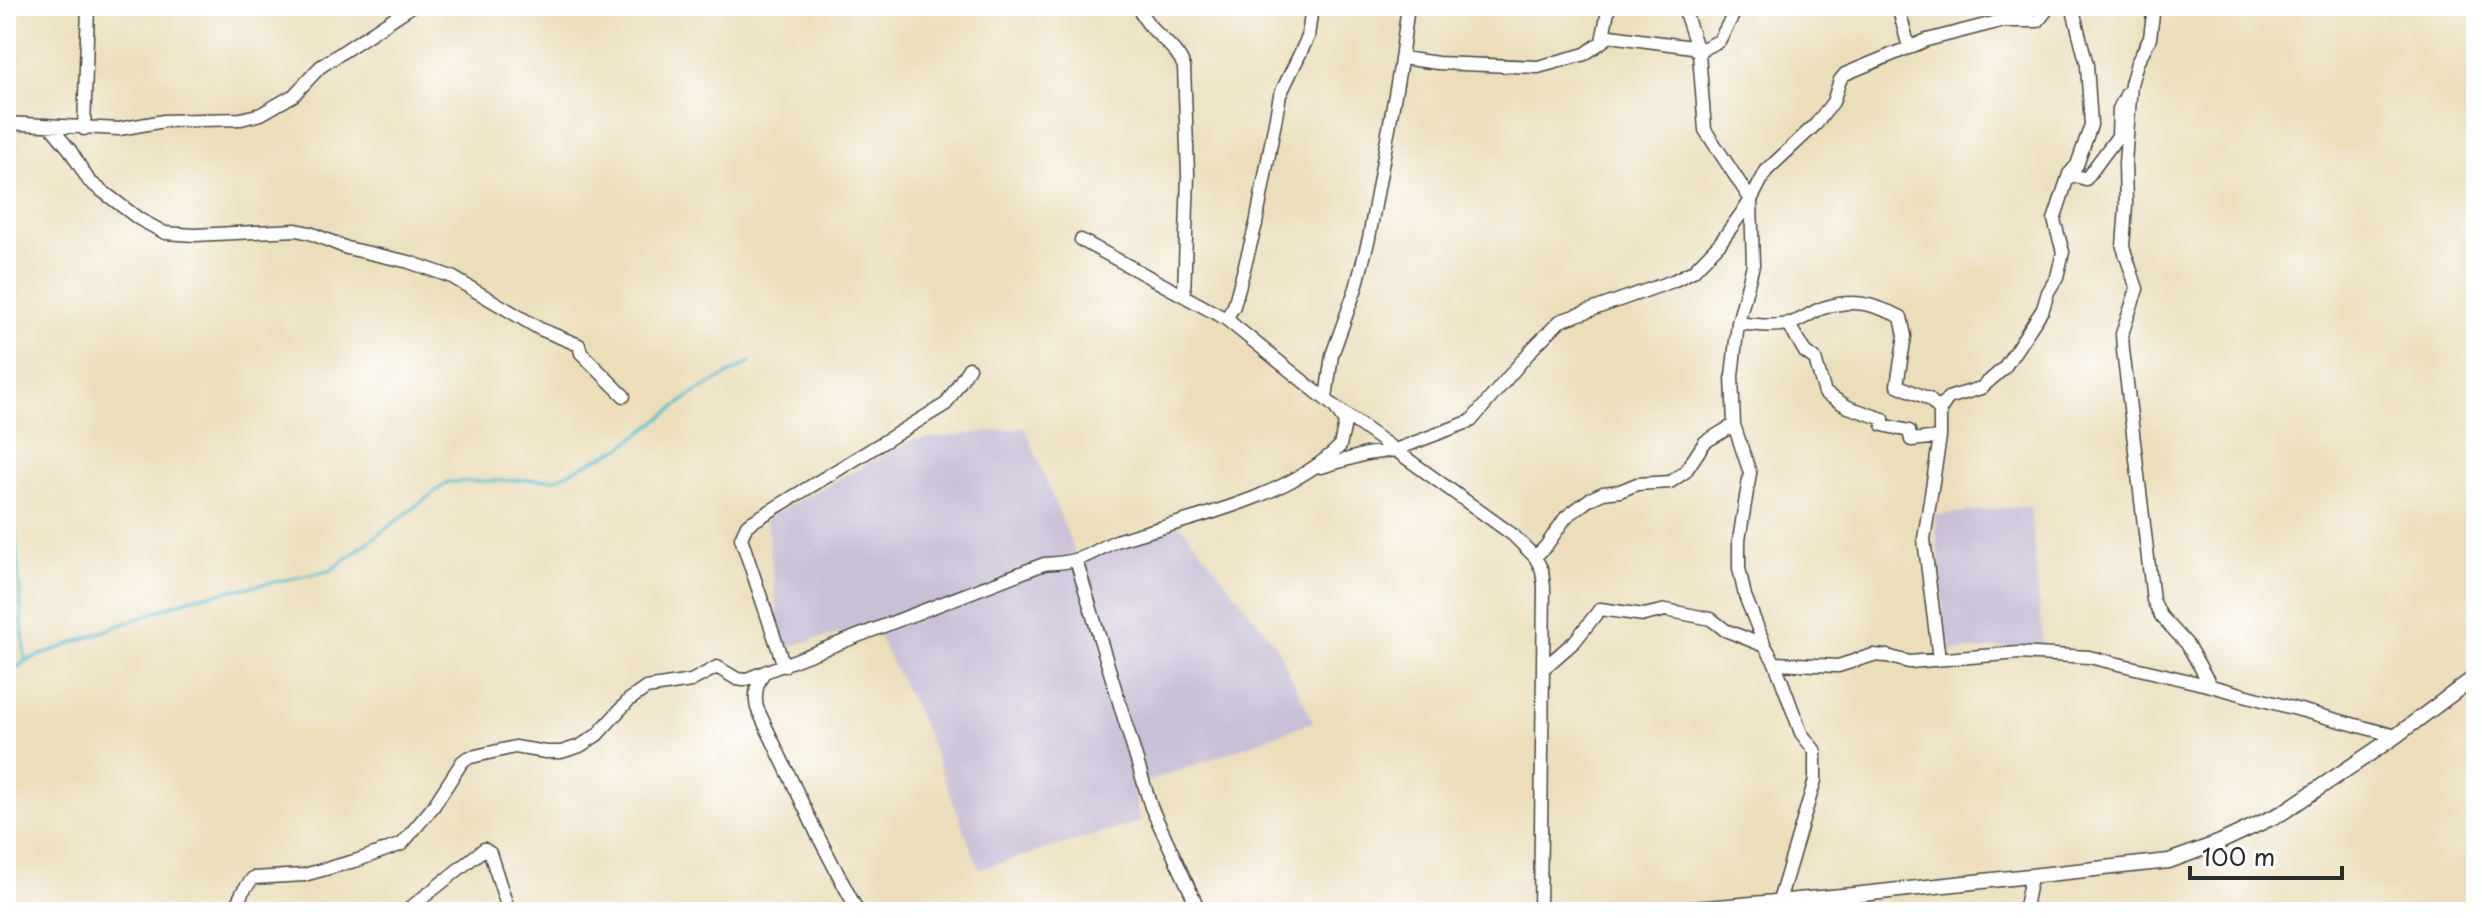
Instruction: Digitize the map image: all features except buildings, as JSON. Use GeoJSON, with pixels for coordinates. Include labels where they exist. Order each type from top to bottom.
{"type":"FeatureCollection","features":[{"type":"Feature","properties":{"kind":"main road"},"geometry":{"type":"LineString","coordinates":[[1661,912],[1712,910],[1761,902],[2169,861],[2218,843],[2282,813],[2396,736],[2476,676]]}},
{"type":"Feature","properties":{"kind":"street"},"geometry":{"type":"LineString","coordinates":[[84,129],[88,6]]}},
{"type":"Feature","properties":{"kind":"street"},"geometry":{"type":"LineString","coordinates":[[6,123],[119,129],[164,121],[241,119],[261,114],[294,95],[320,67],[412,6]]}},
{"type":"Feature","properties":{"kind":"street"},"geometry":{"type":"LineString","coordinates":[[1138,6],[1145,24],[1180,56],[1184,67],[1188,174],[1184,296]]}},
{"type":"Feature","properties":{"kind":"street"},"geometry":{"type":"LineString","coordinates":[[1226,319],[1234,306],[1256,224],[1280,95],[1308,37],[1312,6]]}},
{"type":"Feature","properties":{"kind":"street"},"geometry":{"type":"LineString","coordinates":[[233,912],[253,878],[304,875],[402,844],[433,807],[467,758],[515,747],[561,752],[597,735],[629,700],[646,688],[691,681],[717,667],[741,681],[763,674],[1044,564],[1076,560],[1114,542],[1264,494],[1303,473],[1340,446],[1345,423],[1331,403],[1332,355],[1356,288],[1369,238],[1402,58],[1408,6]]}},
{"type":"Feature","properties":{"kind":"street"},"geometry":{"type":"LineString","coordinates":[[1602,41],[1609,6]]}},
{"type":"Feature","properties":{"kind":"street"},"geometry":{"type":"LineString","coordinates":[[1683,6],[1698,51],[1705,130],[1751,200],[1753,265],[1738,323],[1732,376],[1734,425],[1750,473],[1739,540],[1739,568],[1745,596],[1775,663],[1801,733],[1815,751],[1815,780],[1779,901]]}},
{"type":"Feature","properties":{"kind":"street"},"geometry":{"type":"LineString","coordinates":[[1698,51],[1719,41],[1738,6]]}},
{"type":"Feature","properties":{"kind":"street"},"geometry":{"type":"LineString","coordinates":[[1898,6],[1909,48]]}},
{"type":"Feature","properties":{"kind":"street"},"geometry":{"type":"LineString","coordinates":[[1303,473],[1366,454],[1395,450],[1471,421],[1560,321],[1693,271],[1720,243],[1751,200],[1766,171],[1816,124],[1833,102],[1845,74],[1927,40],[2001,21],[2038,21],[2050,6]]}},
{"type":"Feature","properties":{"kind":"street"},"geometry":{"type":"LineString","coordinates":[[1939,659],[1924,539],[1940,437],[1940,410],[1948,398],[1970,392],[1993,380],[2015,355],[2043,309],[2061,264],[2063,252],[2054,220],[2069,174],[2077,165],[2091,125],[2087,65],[2072,6]]}},
{"type":"Feature","properties":{"kind":"street"},"geometry":{"type":"LineString","coordinates":[[2069,174],[2086,179],[2118,136],[2119,109],[2150,38],[2154,6]]}},
{"type":"Feature","properties":{"kind":"street"},"geometry":{"type":"LineString","coordinates":[[1402,58],[1438,63],[1538,67],[1585,54],[1610,36],[1692,47],[1698,51]]}},
{"type":"Feature","properties":{"kind":"street"},"geometry":{"type":"LineString","coordinates":[[2131,84],[2123,247],[2137,289],[2122,334],[2153,600],[2161,616],[2187,644],[2211,686]]}},
{"type":"Feature","properties":{"kind":"street"},"geometry":{"type":"LineString","coordinates":[[51,127],[89,181],[139,219],[165,233],[195,235],[296,230],[347,248],[409,262],[452,277],[540,329],[579,345],[581,353],[624,396]]}},
{"type":"Feature","properties":{"kind":"street"},"geometry":{"type":"LineString","coordinates":[[1081,240],[1226,319],[1331,403],[1513,535],[1535,557],[1542,570],[1544,587],[1540,912]]}},
{"type":"Feature","properties":{"kind":"street"},"geometry":{"type":"LineString","coordinates":[[1738,323],[1762,326],[1792,324],[1823,308],[1863,301],[1883,307],[1901,317],[1905,336],[1897,385],[1929,399],[1940,410]]}},
{"type":"Feature","properties":{"kind":"street"},"geometry":{"type":"LineString","coordinates":[[1788,323],[1805,352],[1815,359],[1825,393],[1836,401],[1883,419],[1883,425],[1909,431],[1911,440],[1940,437]]}},
{"type":"Feature","properties":{"kind":"street"},"geometry":{"type":"LineString","coordinates":[[784,666],[741,538],[747,525],[946,404],[969,368]]}},
{"type":"Feature","properties":{"kind":"street"},"geometry":{"type":"LineString","coordinates":[[1535,557],[1566,517],[1590,499],[1637,484],[1670,482],[1685,472],[1705,442],[1734,425]]}},
{"type":"Feature","properties":{"kind":"street"},"geometry":{"type":"LineString","coordinates":[[1076,560],[1151,807],[1200,912]]}},
{"type":"Feature","properties":{"kind":"street"},"geometry":{"type":"LineString","coordinates":[[1543,669],[1575,641],[1600,609],[1644,615],[1666,610],[1711,619],[1725,630],[1765,646]]}},
{"type":"Feature","properties":{"kind":"street"},"geometry":{"type":"LineString","coordinates":[[1775,663],[1838,666],[1873,655],[1909,662],[2019,653],[2089,657],[2396,736]]}},
{"type":"Feature","properties":{"kind":"street"},"geometry":{"type":"LineString","coordinates":[[763,674],[757,683],[757,708],[858,912]]}},
{"type":"Feature","properties":{"kind":"street"},"geometry":{"type":"LineString","coordinates":[[405,912],[484,849],[490,853],[509,912]]}},
{"type":"Feature","properties":{"kind":"street"},"geometry":{"type":"LineString","coordinates":[[2024,912],[2031,877]]}},
{"type":"Feature","properties":{"kind":"street"},"geometry":{"type":"LineString","coordinates":[[1747,912],[1761,902]]}},
{"type":"Feature","properties":{"kind":"shaded area"},"geometry":{"type":"Polygon","coordinates":[[[1025,428],[1078,560],[1181,525],[1276,645],[1313,722],[1133,787],[1140,822],[979,869],[925,729],[873,625],[782,648],[766,518],[913,440],[1025,428]]]}},
{"type":"Feature","properties":{"kind":"shaded area"},"geometry":{"type":"Polygon","coordinates":[[[2030,506],[2043,645],[1947,652],[1935,515],[2030,506]]]}},
{"type":"Feature","properties":{"kind":"waterway"},"geometry":{"type":"LineString","coordinates":[[6,676],[25,661],[192,598],[330,571],[448,482],[555,479],[622,447],[693,394],[750,362]]}},
{"type":"Feature","properties":{"kind":"waterway"},"geometry":{"type":"LineString","coordinates":[[6,411],[25,661]]}}]}
